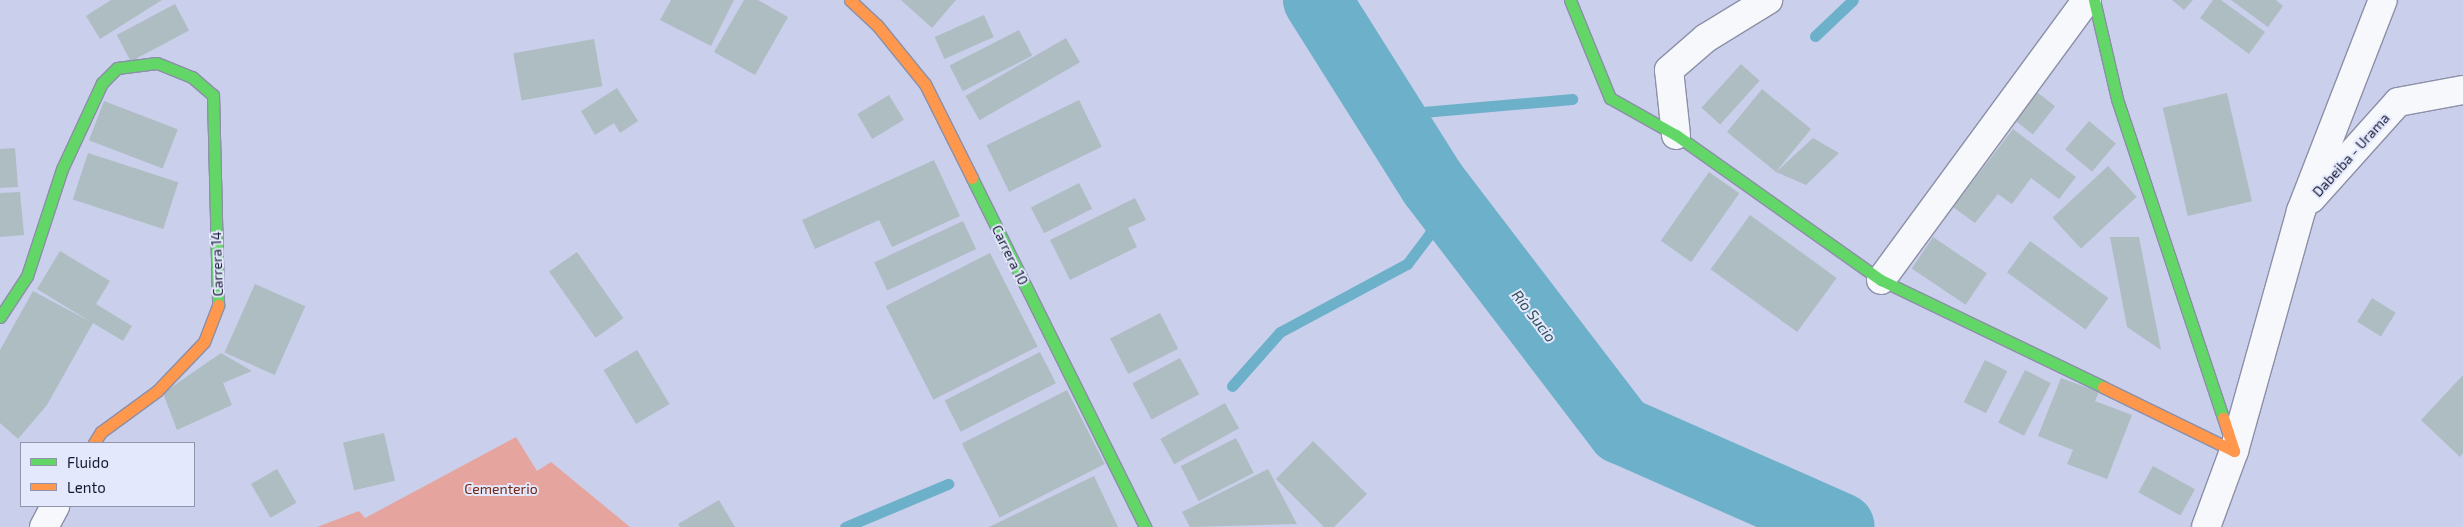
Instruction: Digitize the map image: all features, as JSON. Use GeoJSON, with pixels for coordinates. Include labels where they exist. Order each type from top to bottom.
{"type":"FeatureCollection","features":[{"type":"Feature","properties":{"kind":"street","name":"Carrera 10"},"geometry":{"type":"LineString","coordinates":[[850,0],[877,25],[925,84],[1145,527]]}},
{"type":"Feature","properties":{"kind":"street"},"geometry":{"type":"LineString","coordinates":[[1570,0],[1610,98],[1676,135],[1881,280],[2234,451]]}},
{"type":"Feature","properties":{"kind":"street"},"geometry":{"type":"LineString","coordinates":[[1676,135],[1669,70],[1706,38],[1768,0]]}},
{"type":"Feature","properties":{"kind":"street"},"geometry":{"type":"LineString","coordinates":[[1881,280],[2087,0]]}},
{"type":"Feature","properties":{"kind":"street"},"geometry":{"type":"LineString","coordinates":[[2094,0],[2116,99],[2234,451]]}},
{"type":"Feature","properties":{"kind":"street"},"geometry":{"type":"LineString","coordinates":[[2206,527],[2234,451],[2301,211],[2383,0]]}},
{"type":"Feature","properties":{"kind":"street","name":"Carrera 14"},"geometry":{"type":"LineString","coordinates":[[0,317],[27,276],[62,169],[102,83],[117,68],[157,62],[192,76],[213,95],[216,123],[215,225],[220,299],[204,342],[157,391],[101,432],[95,442]]}},
{"type":"Feature","properties":{"kind":"street","name":"Dabeiba - Urama"},"geometry":{"type":"LineString","coordinates":[[2301,211],[2398,102],[2463,90]]}},
{"type":"Feature","properties":{"kind":"street"},"geometry":{"type":"LineString","coordinates":[[44,527],[54,507]]}},
{"type":"Feature","properties":{"kind":"green space","name":"Cementerio"},"geometry":{"type":"Polygon","coordinates":[[[516,437],[537,471],[551,462],[630,527],[317,527],[359,511],[365,518],[516,437]]]}},
{"type":"Feature","properties":{"kind":"building"},"geometry":{"type":"Polygon","coordinates":[[[111,0],[162,0],[100,39],[86,16],[111,0]]]}},
{"type":"Feature","properties":{"kind":"building"},"geometry":{"type":"Polygon","coordinates":[[[671,0],[734,0],[711,46],[660,20],[671,0]]]}},
{"type":"Feature","properties":{"kind":"building"},"geometry":{"type":"Polygon","coordinates":[[[744,0],[758,0],[788,17],[755,75],[714,52],[744,0]]]}},
{"type":"Feature","properties":{"kind":"building"},"geometry":{"type":"Polygon","coordinates":[[[901,0],[956,0],[932,28],[901,0]]]}},
{"type":"Feature","properties":{"kind":"building"},"geometry":{"type":"Polygon","coordinates":[[[2172,0],[2193,0],[2184,10],[2172,0]]]}},
{"type":"Feature","properties":{"kind":"building"},"geometry":{"type":"Polygon","coordinates":[[[2213,0],[2221,0],[2265,32],[2249,54],[2200,18],[2213,0]]]}},
{"type":"Feature","properties":{"kind":"building"},"geometry":{"type":"Polygon","coordinates":[[[2231,0],[2276,0],[2283,6],[2268,27],[2231,0]]]}},
{"type":"Feature","properties":{"kind":"building"},"geometry":{"type":"Polygon","coordinates":[[[175,4],[189,30],[131,61],[117,35],[175,4]]]}},
{"type":"Feature","properties":{"kind":"building"},"geometry":{"type":"Polygon","coordinates":[[[984,15],[994,37],[944,59],[935,37],[984,15]]]}},
{"type":"Feature","properties":{"kind":"building"},"geometry":{"type":"Polygon","coordinates":[[[1019,30],[1032,56],[963,91],[950,65],[1019,30]]]}},
{"type":"Feature","properties":{"kind":"building"},"geometry":{"type":"Polygon","coordinates":[[[1066,38],[1080,62],[980,120],[966,96],[1066,38]]]}},
{"type":"Feature","properties":{"kind":"building"},"geometry":{"type":"Polygon","coordinates":[[[594,39],[602,86],[522,101],[513,53],[594,39]]]}},
{"type":"Feature","properties":{"kind":"building"},"geometry":{"type":"Polygon","coordinates":[[[1741,64],[1760,81],[1720,125],[1702,108],[1741,64]]]}},
{"type":"Feature","properties":{"kind":"building"},"geometry":{"type":"Polygon","coordinates":[[[617,88],[638,121],[620,133],[614,123],[595,135],[581,111],[617,88]]]}},
{"type":"Feature","properties":{"kind":"building"},"geometry":{"type":"Polygon","coordinates":[[[1762,89],[1811,129],[1776,172],[1727,132],[1762,89]]]}},
{"type":"Feature","properties":{"kind":"building"},"geometry":{"type":"Polygon","coordinates":[[[2033,89],[2055,106],[2033,135],[2011,117],[2033,89]]]}},
{"type":"Feature","properties":{"kind":"building"},"geometry":{"type":"Polygon","coordinates":[[[2227,93],[2252,201],[2188,216],[2163,108],[2227,93]]]}},
{"type":"Feature","properties":{"kind":"building"},"geometry":{"type":"Polygon","coordinates":[[[889,95],[904,120],[872,139],[857,114],[889,95]]]}},
{"type":"Feature","properties":{"kind":"building"},"geometry":{"type":"Polygon","coordinates":[[[1079,100],[1102,147],[1009,192],[986,145],[1079,100]]]}},
{"type":"Feature","properties":{"kind":"building"},"geometry":{"type":"Polygon","coordinates":[[[104,101],[178,129],[163,169],[89,140],[104,101]]]}},
{"type":"Feature","properties":{"kind":"building"},"geometry":{"type":"Polygon","coordinates":[[[2089,121],[2116,143],[2092,172],[2065,149],[2089,121]]]}},
{"type":"Feature","properties":{"kind":"building"},"geometry":{"type":"Polygon","coordinates":[[[2013,129],[2076,177],[2059,199],[2031,178],[2012,204],[1998,194],[1975,223],[1953,207],[2013,129]]]}},
{"type":"Feature","properties":{"kind":"building"},"geometry":{"type":"Polygon","coordinates":[[[1813,138],[1839,153],[1806,185],[1776,172],[1813,138]]]}},
{"type":"Feature","properties":{"kind":"building"},"geometry":{"type":"Polygon","coordinates":[[[15,148],[18,187],[0,188],[0,149],[15,148]]]}},
{"type":"Feature","properties":{"kind":"building"},"geometry":{"type":"Polygon","coordinates":[[[88,153],[178,182],[163,229],[73,200],[88,153]]]}},
{"type":"Feature","properties":{"kind":"building"},"geometry":{"type":"Polygon","coordinates":[[[934,160],[960,216],[892,247],[879,220],[815,249],[802,220],[934,160]]]}},
{"type":"Feature","properties":{"kind":"building"},"geometry":{"type":"Polygon","coordinates":[[[2108,166],[2137,197],[2081,249],[2052,218],[2108,166]]]}},
{"type":"Feature","properties":{"kind":"building"},"geometry":{"type":"Polygon","coordinates":[[[1709,172],[1739,193],[1691,262],[1661,241],[1709,172]]]}},
{"type":"Feature","properties":{"kind":"building"},"geometry":{"type":"Polygon","coordinates":[[[1079,183],[1092,209],[1044,233],[1031,208],[1079,183]]]}},
{"type":"Feature","properties":{"kind":"building"},"geometry":{"type":"Polygon","coordinates":[[[20,192],[24,235],[0,237],[0,193],[20,192]]]}},
{"type":"Feature","properties":{"kind":"building"},"geometry":{"type":"Polygon","coordinates":[[[1135,198],[1146,220],[1128,228],[1137,247],[1070,280],[1050,240],[1135,198]]]}},
{"type":"Feature","properties":{"kind":"building"},"geometry":{"type":"Polygon","coordinates":[[[1750,215],[1837,278],[1797,332],[1711,269],[1750,215]]]}},
{"type":"Feature","properties":{"kind":"building"},"geometry":{"type":"Polygon","coordinates":[[[963,221],[976,249],[887,291],[874,262],[963,221]]]}},
{"type":"Feature","properties":{"kind":"building"},"geometry":{"type":"Polygon","coordinates":[[[1933,237],[1987,273],[1966,305],[1912,269],[1933,237]]]}},
{"type":"Feature","properties":{"kind":"building"},"geometry":{"type":"Polygon","coordinates":[[[2110,237],[2139,237],[2161,350],[2127,327],[2110,237]]]}},
{"type":"Feature","properties":{"kind":"building"},"geometry":{"type":"Polygon","coordinates":[[[2030,241],[2108,298],[2086,330],[2007,273],[2030,241]]]}},
{"type":"Feature","properties":{"kind":"building"},"geometry":{"type":"Polygon","coordinates":[[[60,251],[110,281],[96,304],[132,326],[123,341],[93,323],[47,405],[18,439],[0,423],[0,350],[33,291],[91,322],[37,289],[60,251]]]}},
{"type":"Feature","properties":{"kind":"building"},"geometry":{"type":"Polygon","coordinates":[[[577,252],[623,318],[596,338],[549,272],[577,252]]]}},
{"type":"Feature","properties":{"kind":"building"},"geometry":{"type":"Polygon","coordinates":[[[990,253],[1038,347],[933,400],[886,306],[990,253]]]}},
{"type":"Feature","properties":{"kind":"building"},"geometry":{"type":"Polygon","coordinates":[[[255,284],[305,306],[275,375],[224,353],[255,284]]]}},
{"type":"Feature","properties":{"kind":"building"},"geometry":{"type":"Polygon","coordinates":[[[2372,298],[2396,313],[2381,337],[2357,322],[2372,298]]]}},
{"type":"Feature","properties":{"kind":"building"},"geometry":{"type":"Polygon","coordinates":[[[1160,313],[1178,349],[1128,374],[1110,338],[1160,313]]]}},
{"type":"Feature","properties":{"kind":"building"},"geometry":{"type":"Polygon","coordinates":[[[637,350],[669,404],[636,424],[604,370],[637,350]]]}},
{"type":"Feature","properties":{"kind":"building"},"geometry":{"type":"Polygon","coordinates":[[[1040,352],[1056,383],[961,432],[945,401],[1040,352]]]}},
{"type":"Feature","properties":{"kind":"building"},"geometry":{"type":"Polygon","coordinates":[[[221,353],[252,371],[223,383],[232,405],[177,430],[163,393],[221,353]]]}},
{"type":"Feature","properties":{"kind":"building"},"geometry":{"type":"Polygon","coordinates":[[[1180,358],[1199,394],[1152,420],[1132,383],[1180,358]]]}},
{"type":"Feature","properties":{"kind":"building"},"geometry":{"type":"Polygon","coordinates":[[[1985,360],[2007,371],[1986,413],[1964,402],[1985,360]]]}},
{"type":"Feature","properties":{"kind":"building"},"geometry":{"type":"Polygon","coordinates":[[[2025,370],[2051,383],[2024,436],[1998,423],[2025,370]]]}},
{"type":"Feature","properties":{"kind":"building"},"geometry":{"type":"Polygon","coordinates":[[[2463,375],[2463,453],[2460,457],[2421,420],[2463,375]]]}},
{"type":"Feature","properties":{"kind":"building"},"geometry":{"type":"Polygon","coordinates":[[[2061,378],[2099,392],[2095,401],[2132,415],[2107,479],[2067,464],[2073,450],[2038,436],[2061,378]]]}},
{"type":"Feature","properties":{"kind":"building"},"geometry":{"type":"Polygon","coordinates":[[[1067,390],[1105,464],[1000,518],[962,444],[1067,390]]]}},
{"type":"Feature","properties":{"kind":"building"},"geometry":{"type":"Polygon","coordinates":[[[1225,403],[1239,428],[1174,464],[1160,439],[1225,403]]]}},
{"type":"Feature","properties":{"kind":"building"},"geometry":{"type":"Polygon","coordinates":[[[384,433],[395,481],[354,490],[343,442],[384,433]]]}},
{"type":"Feature","properties":{"kind":"building"},"geometry":{"type":"Polygon","coordinates":[[[1236,438],[1254,473],[1198,501],[1181,466],[1236,438]]]}},
{"type":"Feature","properties":{"kind":"building"},"geometry":{"type":"Polygon","coordinates":[[[1313,441],[1367,494],[1334,527],[1324,527],[1276,479],[1313,441]]]}},
{"type":"Feature","properties":{"kind":"building"},"geometry":{"type":"Polygon","coordinates":[[[2153,466],[2195,489],[2180,516],[2138,492],[2153,466]]]}},
{"type":"Feature","properties":{"kind":"building"},"geometry":{"type":"Polygon","coordinates":[[[277,469],[296,503],[271,518],[251,484],[277,469]]]}},
{"type":"Feature","properties":{"kind":"building"},"geometry":{"type":"Polygon","coordinates":[[[1268,469],[1297,524],[1190,527],[1182,512],[1268,469]]]}},
{"type":"Feature","properties":{"kind":"building"},"geometry":{"type":"Polygon","coordinates":[[[1094,476],[1118,527],[989,527],[1094,476]]]}},
{"type":"Feature","properties":{"kind":"building"},"geometry":{"type":"Polygon","coordinates":[[[719,500],[735,527],[680,527],[678,524],[719,500]]]}},
{"type":"Feature","properties":{"kind":"waterway","name":"Río Sucio"},"geometry":{"type":"LineString","coordinates":[[1317,0],[1433,184],[1621,430],[1841,527]]}},
{"type":"Feature","properties":{"kind":"waterway"},"geometry":{"type":"LineString","coordinates":[[1815,36],[1853,0]]}},
{"type":"Feature","properties":{"kind":"waterway"},"geometry":{"type":"LineString","coordinates":[[1389,115],[1572,99]]}},
{"type":"Feature","properties":{"kind":"waterway"},"geometry":{"type":"LineString","coordinates":[[1232,386],[1280,332],[1407,264],[1430,233],[1441,196]]}},
{"type":"Feature","properties":{"kind":"waterway"},"geometry":{"type":"LineString","coordinates":[[845,527],[948,484]]}},
{"type":"Feature","properties":{"kind":"traffic: fast"},"geometry":{"type":"LineString","coordinates":[[1570,0],[1610,98],[1676,135],[1881,280],[2103,387]]}},
{"type":"Feature","properties":{"kind":"traffic: fast"},"geometry":{"type":"LineString","coordinates":[[2094,0],[2117,99],[2223,418]]}},
{"type":"Feature","properties":{"kind":"traffic: fast"},"geometry":{"type":"LineString","coordinates":[[0,317],[27,276],[62,169],[102,83],[117,68],[157,63],[192,77],[213,95],[218,305]]}},
{"type":"Feature","properties":{"kind":"traffic: fast"},"geometry":{"type":"LineString","coordinates":[[972,178],[1145,527]]}},
{"type":"Feature","properties":{"kind":"traffic: slow"},"geometry":{"type":"LineString","coordinates":[[850,0],[877,25],[925,84],[972,178]]}},
{"type":"Feature","properties":{"kind":"traffic: slow"},"geometry":{"type":"LineString","coordinates":[[95,442],[101,432],[157,391],[204,342],[218,305]]}},
{"type":"Feature","properties":{"kind":"traffic: slow"},"geometry":{"type":"LineString","coordinates":[[2103,387],[2234,451],[2223,418]]}}]}
